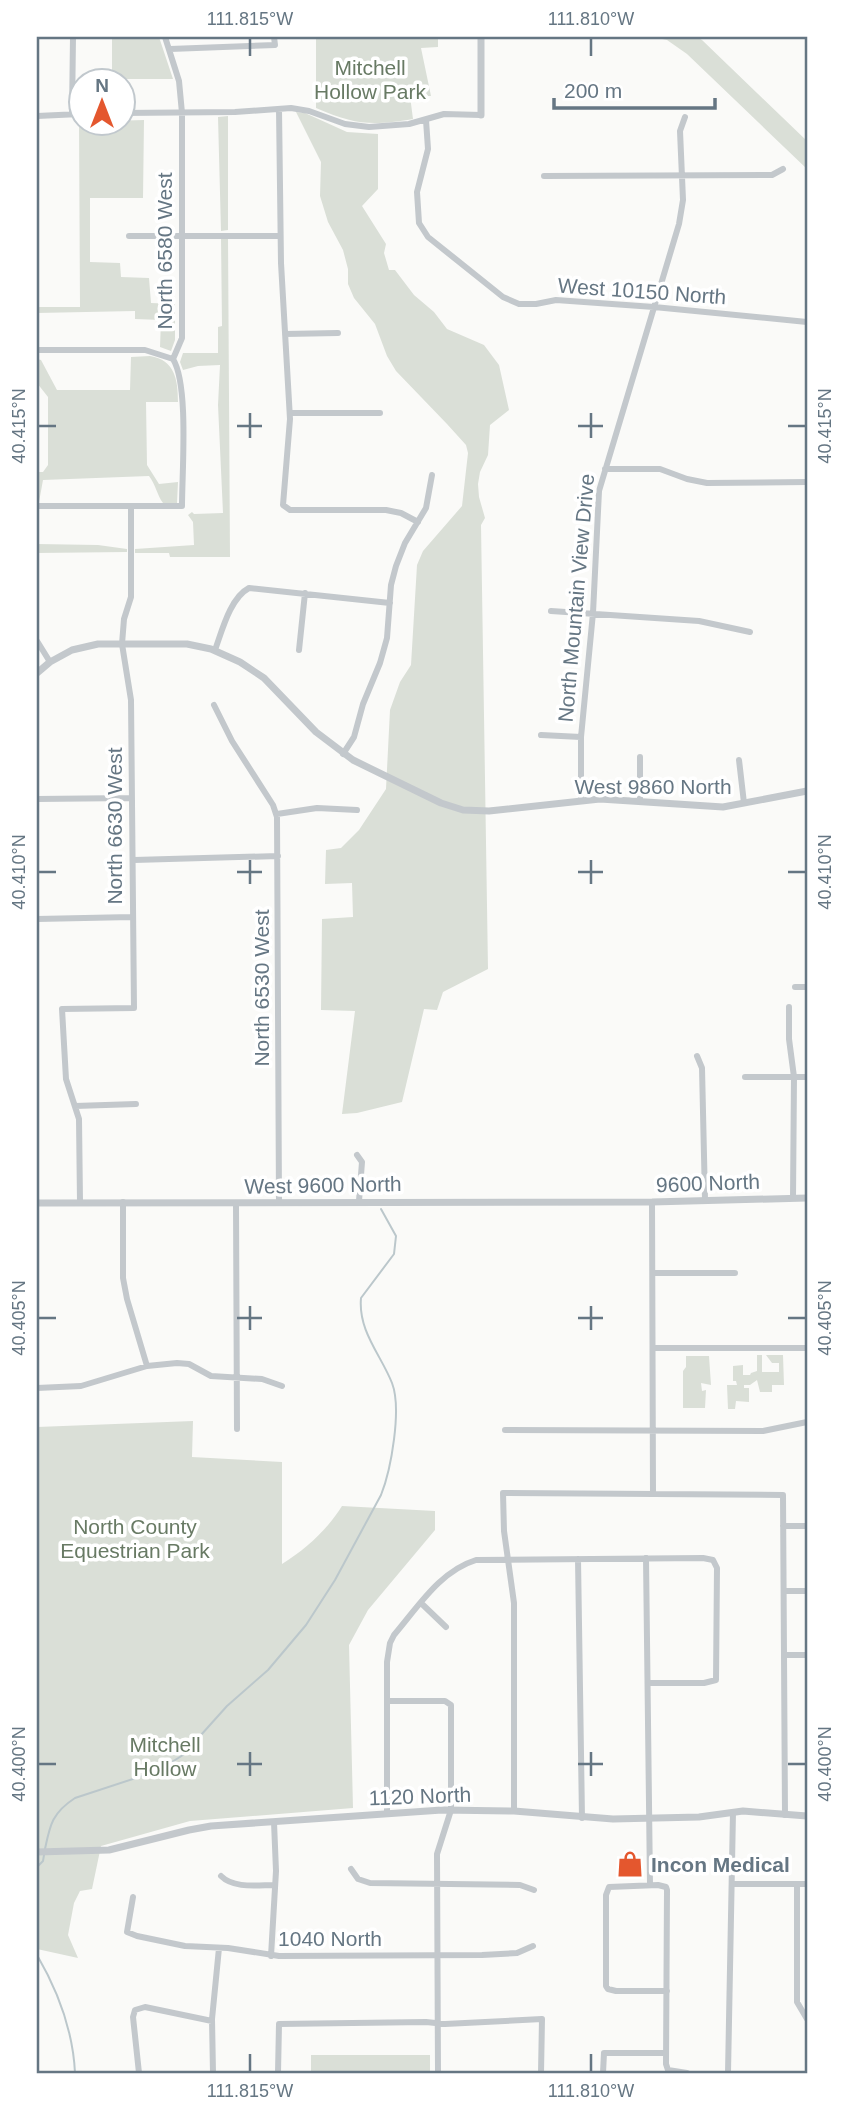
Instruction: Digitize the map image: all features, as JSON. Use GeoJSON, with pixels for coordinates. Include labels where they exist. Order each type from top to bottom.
{"type":"FeatureCollection","features":[{"type":"Feature","properties":{"kind":"street"},"geometry":{"type":"LineString","coordinates":[[73,37],[73,66]]}},
{"type":"Feature","properties":{"kind":"street","name":"North 6580 West"},"geometry":{"type":"LineString","coordinates":[[131,507],[182,506],[183,388],[179,368],[173,359],[182,338],[182,113],[179,81],[165,37]]}},
{"type":"Feature","properties":{"kind":"street"},"geometry":{"type":"LineString","coordinates":[[170,49],[275,46],[274,37]]}},
{"type":"Feature","properties":{"kind":"street"},"geometry":{"type":"LineString","coordinates":[[136,113],[279,109],[309,111],[354,126],[390,126],[444,114],[481,115],[481,37]]}},
{"type":"Feature","properties":{"kind":"street"},"geometry":{"type":"LineString","coordinates":[[279,109],[280,236],[290,413],[282,500],[285,508],[292,510],[386,510],[401,513],[418,522]]}},
{"type":"Feature","properties":{"kind":"street"},"geometry":{"type":"LineString","coordinates":[[37,116],[66,114]]}},
{"type":"Feature","properties":{"kind":"street","name":"North Mountain View Drive"},"geometry":{"type":"LineString","coordinates":[[582,801],[581,737],[593,613],[599,491],[679,224],[683,200],[680,131],[685,117]]}},
{"type":"Feature","properties":{"kind":"street","name":"West 10150 North"},"geometry":{"type":"LineString","coordinates":[[426,120],[428,149],[417,192],[419,223],[428,237],[503,297],[519,304],[556,300],[807,322]]}},
{"type":"Feature","properties":{"kind":"street"},"geometry":{"type":"LineString","coordinates":[[544,176],[772,175],[783,169]]}},
{"type":"Feature","properties":{"kind":"street"},"geometry":{"type":"LineString","coordinates":[[129,236],[280,236]]}},
{"type":"Feature","properties":{"kind":"street"},"geometry":{"type":"LineString","coordinates":[[285,334],[338,333]]}},
{"type":"Feature","properties":{"kind":"street"},"geometry":{"type":"LineString","coordinates":[[37,350],[145,350],[173,359]]}},
{"type":"Feature","properties":{"kind":"street"},"geometry":{"type":"LineString","coordinates":[[290,413],[380,413]]}},
{"type":"Feature","properties":{"kind":"street"},"geometry":{"type":"LineString","coordinates":[[605,469],[660,469],[707,483],[807,482]]}},
{"type":"Feature","properties":{"kind":"street"},"geometry":{"type":"LineString","coordinates":[[343,754],[354,737],[363,704],[380,663],[387,638],[393,575],[398,558],[428,502],[432,475]]}},
{"type":"Feature","properties":{"kind":"street"},"geometry":{"type":"LineString","coordinates":[[37,506],[131,507]]}},
{"type":"Feature","properties":{"kind":"street","name":"North 6630 West"},"geometry":{"type":"LineString","coordinates":[[75,1106],[66,1079],[62,1009],[134,1008],[131,700],[122,644],[124,619],[131,597],[131,507]]}},
{"type":"Feature","properties":{"kind":"street"},"geometry":{"type":"LineString","coordinates":[[215,650],[234,606],[246,589],[390,603]]}},
{"type":"Feature","properties":{"kind":"street"},"geometry":{"type":"LineString","coordinates":[[299,650],[305,593]]}},
{"type":"Feature","properties":{"kind":"street"},"geometry":{"type":"LineString","coordinates":[[551,611],[699,621],[750,632]]}},
{"type":"Feature","properties":{"kind":"street"},"geometry":{"type":"LineString","coordinates":[[37,641],[50,662]]}},
{"type":"Feature","properties":{"kind":"street","name":"West 9860 North"},"geometry":{"type":"LineString","coordinates":[[37,673],[72,650],[98,644],[187,644],[215,650],[264,678],[316,732],[343,754],[370,770],[448,806],[470,811],[600,799],[723,807],[807,791]]}},
{"type":"Feature","properties":{"kind":"street","name":"North 6530 West"},"geometry":{"type":"LineString","coordinates":[[214,705],[277,814],[279,1203]]}},
{"type":"Feature","properties":{"kind":"street"},"geometry":{"type":"LineString","coordinates":[[541,735],[581,737]]}},
{"type":"Feature","properties":{"kind":"street"},"geometry":{"type":"LineString","coordinates":[[640,757],[640,802]]}},
{"type":"Feature","properties":{"kind":"street"},"geometry":{"type":"LineString","coordinates":[[738,760],[744,803]]}},
{"type":"Feature","properties":{"kind":"street"},"geometry":{"type":"LineString","coordinates":[[37,799],[131,798]]}},
{"type":"Feature","properties":{"kind":"street"},"geometry":{"type":"LineString","coordinates":[[277,814],[317,808],[357,810]]}},
{"type":"Feature","properties":{"kind":"street"},"geometry":{"type":"LineString","coordinates":[[134,860],[278,856]]}},
{"type":"Feature","properties":{"kind":"street"},"geometry":{"type":"LineString","coordinates":[[37,919],[132,917]]}},
{"type":"Feature","properties":{"kind":"street"},"geometry":{"type":"LineString","coordinates":[[795,987],[807,987]]}},
{"type":"Feature","properties":{"kind":"street"},"geometry":{"type":"LineString","coordinates":[[789,1007],[789,1039],[794,1077],[793,1198]]}},
{"type":"Feature","properties":{"kind":"street"},"geometry":{"type":"LineString","coordinates":[[697,1056],[702,1068],[705,1199]]}},
{"type":"Feature","properties":{"kind":"street"},"geometry":{"type":"LineString","coordinates":[[745,1077],[807,1077]]}},
{"type":"Feature","properties":{"kind":"street"},"geometry":{"type":"LineString","coordinates":[[80,1202],[79,1119],[75,1106],[136,1104]]}},
{"type":"Feature","properties":{"kind":"street"},"geometry":{"type":"LineString","coordinates":[[357,1155],[362,1163],[359,1201]]}},
{"type":"Feature","properties":{"kind":"street","name":"9600 North"},"geometry":{"type":"LineString","coordinates":[[609,1202],[807,1198]]}},
{"type":"Feature","properties":{"kind":"street"},"geometry":{"type":"LineString","coordinates":[[123,1202],[123,1278],[147,1366]]}},
{"type":"Feature","properties":{"kind":"street","name":"West 9600 North"},"geometry":{"type":"LineString","coordinates":[[37,1203],[609,1202]]}},
{"type":"Feature","properties":{"kind":"street"},"geometry":{"type":"LineString","coordinates":[[653,1202],[653,1494]]}},
{"type":"Feature","properties":{"kind":"street"},"geometry":{"type":"LineString","coordinates":[[236,1204],[237,1429]]}},
{"type":"Feature","properties":{"kind":"street"},"geometry":{"type":"LineString","coordinates":[[653,1273],[734,1273]]}},
{"type":"Feature","properties":{"kind":"street"},"geometry":{"type":"LineString","coordinates":[[653,1348],[807,1348]]}},
{"type":"Feature","properties":{"kind":"street"},"geometry":{"type":"LineString","coordinates":[[37,1388],[81,1386],[147,1366],[177,1363],[189,1364],[212,1376],[262,1379],[282,1386]]}},
{"type":"Feature","properties":{"kind":"street"},"geometry":{"type":"LineString","coordinates":[[505,1430],[762,1431],[807,1422]]}},
{"type":"Feature","properties":{"kind":"street"},"geometry":{"type":"LineString","coordinates":[[514,1811],[514,1603],[504,1531],[503,1493],[783,1495],[785,1815]]}},
{"type":"Feature","properties":{"kind":"street"},"geometry":{"type":"LineString","coordinates":[[783,1526],[807,1526]]}},
{"type":"Feature","properties":{"kind":"street"},"geometry":{"type":"LineString","coordinates":[[646,1558],[650,1885]]}},
{"type":"Feature","properties":{"kind":"street"},"geometry":{"type":"LineString","coordinates":[[578,1559],[582,1818]]}},
{"type":"Feature","properties":{"kind":"street"},"geometry":{"type":"LineString","coordinates":[[387,1813],[387,1662],[390,1643],[421,1603],[450,1572],[476,1560],[713,1560],[716,1567],[716,1680],[704,1683],[648,1683]]}},
{"type":"Feature","properties":{"kind":"street"},"geometry":{"type":"LineString","coordinates":[[784,1591],[807,1591]]}},
{"type":"Feature","properties":{"kind":"street"},"geometry":{"type":"LineString","coordinates":[[421,1603],[446,1627]]}},
{"type":"Feature","properties":{"kind":"street"},"geometry":{"type":"LineString","coordinates":[[784,1655],[807,1655]]}},
{"type":"Feature","properties":{"kind":"street"},"geometry":{"type":"LineString","coordinates":[[387,1701],[448,1702],[451,1705],[451,1810],[438,1846],[438,2073]]}},
{"type":"Feature","properties":{"kind":"street","name":"1120 North"},"geometry":{"type":"LineString","coordinates":[[37,1852],[109,1850],[199,1828],[451,1810],[514,1811],[582,1818],[649,1819],[699,1817],[733,1812],[807,1816]]}},
{"type":"Feature","properties":{"kind":"street"},"geometry":{"type":"LineString","coordinates":[[728,2073],[733,1812]]}},
{"type":"Feature","properties":{"kind":"street"},"geometry":{"type":"LineString","coordinates":[[271,1956],[275,1885],[274,1822]]}},
{"type":"Feature","properties":{"kind":"street"},"geometry":{"type":"LineString","coordinates":[[351,1869],[363,1883],[520,1885],[534,1890]]}},
{"type":"Feature","properties":{"kind":"street"},"geometry":{"type":"LineString","coordinates":[[221,1876],[235,1885],[275,1885]]}},
{"type":"Feature","properties":{"kind":"street"},"geometry":{"type":"LineString","coordinates":[[733,1884],[807,1884]]}},
{"type":"Feature","properties":{"kind":"street"},"geometry":{"type":"LineString","coordinates":[[797,1884],[800,1950],[797,2002],[807,2019]]}},
{"type":"Feature","properties":{"kind":"street"},"geometry":{"type":"LineString","coordinates":[[667,1991],[617,1992],[608,1989],[605,1981],[606,1895],[609,1886],[666,1887],[668,1908],[667,1991],[666,2053],[668,2070],[687,2073]]}},
{"type":"Feature","properties":{"kind":"street","name":"1040 North"},"geometry":{"type":"LineString","coordinates":[[133,1897],[127,1932],[186,1946],[271,1956],[517,1953],[533,1946]]}},
{"type":"Feature","properties":{"kind":"street"},"geometry":{"type":"LineString","coordinates":[[213,2073],[212,2021],[219,1948]]}},
{"type":"Feature","properties":{"kind":"street"},"geometry":{"type":"LineString","coordinates":[[139,2073],[133,2017],[135,2010],[145,2007],[212,2021]]}},
{"type":"Feature","properties":{"kind":"street"},"geometry":{"type":"LineString","coordinates":[[278,2073],[279,2024],[542,2019],[541,2073]]}},
{"type":"Feature","properties":{"kind":"street"},"geometry":{"type":"LineString","coordinates":[[603,2073],[604,2053],[666,2053]]}},
{"type":"Feature","properties":{"kind":"green space"},"geometry":{"type":"Polygon","coordinates":[[[112,37],[159,37],[173,79],[136,79],[136,66],[112,66],[112,37]]]}},
{"type":"Feature","properties":{"kind":"green space","name":"Mitchell Hollow Park"},"geometry":{"type":"Polygon","coordinates":[[[316,37],[438,37],[438,47],[421,48],[431,96],[410,96],[413,119],[386,123],[353,121],[316,108],[316,37]]]}},
{"type":"Feature","properties":{"kind":"green space"},"geometry":{"type":"Polygon","coordinates":[[[653,37],[697,37],[702,40],[807,141],[807,169],[687,54],[667,40],[653,37]]]}},
{"type":"Feature","properties":{"kind":"green space"},"geometry":{"type":"Polygon","coordinates":[[[296,112],[305,113],[347,132],[378,134],[378,189],[362,206],[386,244],[384,253],[389,270],[395,270],[414,295],[434,312],[447,329],[484,345],[499,365],[509,410],[490,425],[488,455],[478,484],[485,518],[481,525],[488,969],[443,992],[437,1010],[424,1009],[402,1102],[342,1114],[355,1011],[321,1010],[322,919],[353,917],[352,883],[325,884],[326,850],[341,848],[359,830],[386,789],[390,710],[400,682],[411,665],[417,565],[423,551],[462,506],[468,453],[466,445],[396,371],[375,324],[354,298],[348,284],[348,269],[343,250],[328,222],[320,196],[321,162],[296,112]]]}},
{"type":"Feature","properties":{"kind":"green space"},"geometry":{"type":"Polygon","coordinates":[[[228,116],[228,230],[221,231],[218,117],[228,116]]]}},
{"type":"Feature","properties":{"kind":"green space"},"geometry":{"type":"Polygon","coordinates":[[[136,120],[144,120],[143,198],[90,198],[90,262],[120,263],[121,277],[149,278],[151,303],[175,304],[175,340],[171,351],[160,347],[161,320],[135,319],[135,311],[37,313],[37,307],[80,307],[79,136],[136,136],[136,120]]]}},
{"type":"Feature","properties":{"kind":"green space"},"geometry":{"type":"Polygon","coordinates":[[[221,237],[228,237],[230,557],[170,557],[169,553],[135,553],[135,549],[194,545],[193,522],[188,515],[192,512],[223,513],[218,405],[220,365],[183,370],[180,362],[183,353],[218,353],[218,327],[222,326],[221,237]]]}},
{"type":"Feature","properties":{"kind":"green space"},"geometry":{"type":"Polygon","coordinates":[[[131,357],[158,358],[170,367],[176,379],[178,402],[146,402],[147,465],[159,484],[178,482],[177,503],[163,503],[149,476],[43,480],[39,502],[37,472],[43,472],[48,465],[48,397],[37,383],[37,359],[41,360],[57,390],[130,390],[131,357]]]}},
{"type":"Feature","properties":{"kind":"green space"},"geometry":{"type":"Polygon","coordinates":[[[37,544],[98,545],[127,549],[127,552],[37,553],[37,544]]]}},
{"type":"Feature","properties":{"kind":"green space"},"geometry":{"type":"Polygon","coordinates":[[[757,1355],[762,1355],[762,1372],[779,1372],[779,1363],[772,1363],[766,1355],[783,1355],[784,1385],[772,1385],[772,1392],[760,1392],[757,1380],[750,1385],[744,1385],[744,1388],[749,1388],[749,1402],[736,1401],[735,1409],[728,1409],[727,1385],[737,1385],[736,1381],[733,1381],[733,1366],[743,1365],[743,1375],[750,1375],[757,1371],[757,1355]]]}},
{"type":"Feature","properties":{"kind":"green space"},"geometry":{"type":"Polygon","coordinates":[[[686,1356],[709,1356],[711,1385],[701,1383],[702,1391],[706,1390],[705,1408],[683,1408],[683,1371],[686,1367],[686,1356]]]}},
{"type":"Feature","properties":{"kind":"green space"},"geometry":{"type":"Polygon","coordinates":[[[193,1421],[192,1457],[282,1462],[282,1564],[315,1538],[342,1506],[435,1511],[435,1530],[368,1610],[349,1645],[353,1808],[190,1821],[101,1846],[92,1889],[80,1891],[74,1903],[68,1935],[78,1958],[37,1949],[37,1427],[193,1421]]]}},
{"type":"Feature","properties":{"kind":"green space"},"geometry":{"type":"Polygon","coordinates":[[[311,2055],[430,2055],[430,2073],[311,2073],[311,2055]]]}},
{"type":"Feature","properties":{"kind":"waterway"},"geometry":{"type":"LineString","coordinates":[[45,1849],[53,1820],[67,1804],[75,1798],[164,1767],[183,1755],[227,1706],[268,1670],[306,1625],[335,1580],[381,1495],[394,1439],[395,1394],[371,1342],[361,1310],[361,1298],[394,1254],[396,1236],[381,1209]]}},
{"type":"Feature","properties":{"kind":"waterway"},"geometry":{"type":"LineString","coordinates":[[37,1867],[43,1861],[44,1855]]}},
{"type":"Feature","properties":{"kind":"waterway"},"geometry":{"type":"LineString","coordinates":[[37,1955],[63,2012],[74,2057],[75,2073]]}},
{"type":"Feature","properties":{"kind":"place","name":"Incon Medical"},"geometry":{"type":"Point","coordinates":[630,1864]}},
{"type":"Feature","properties":{"kind":"park label","name":"North County Equestrian Park"},"geometry":{"type":"Point","coordinates":[135,1538]}},
{"type":"Feature","properties":{"kind":"park label","name":"Mitchell Hollow"},"geometry":{"type":"Point","coordinates":[165,1756]}}]}
